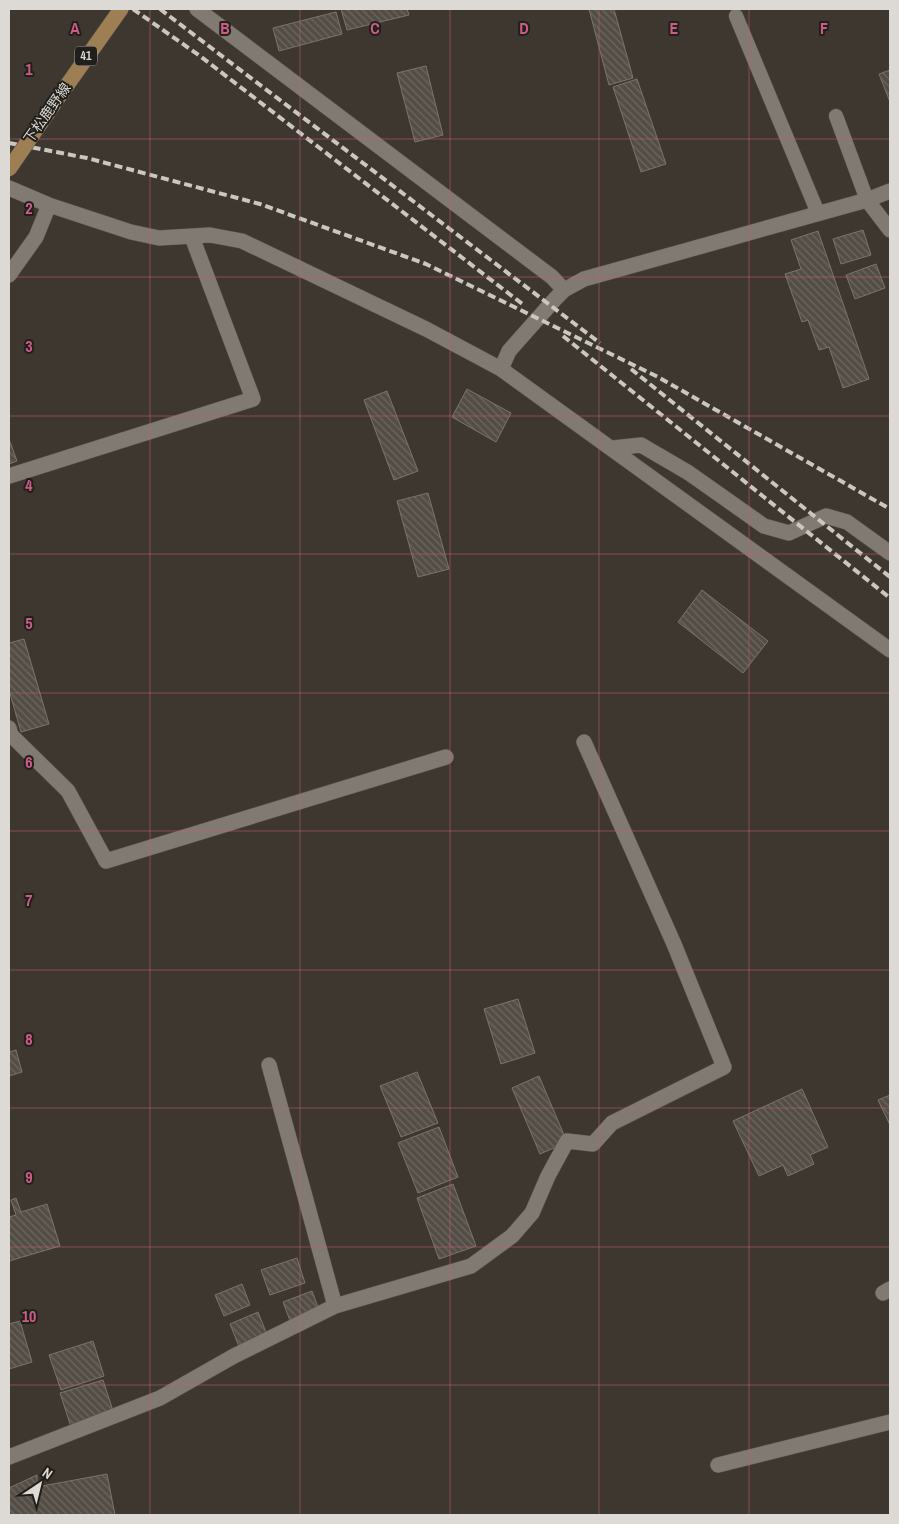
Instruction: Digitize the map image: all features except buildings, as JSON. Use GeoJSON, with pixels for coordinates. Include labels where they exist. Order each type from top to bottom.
{"type":"FeatureCollection","features":[{"type":"Feature","properties":{"kind":"main road","name":"下松鹿野線"},"geometry":{"type":"LineString","coordinates":[[9,169],[121,9]]}},
{"type":"Feature","properties":{"kind":"street"},"geometry":{"type":"LineString","coordinates":[[197,9],[552,277],[564,290]]}},
{"type":"Feature","properties":{"kind":"street"},"geometry":{"type":"LineString","coordinates":[[9,188],[49,205],[131,232],[160,238],[210,235],[242,241],[426,328],[501,369],[890,650]]}},
{"type":"Feature","properties":{"kind":"street"},"geometry":{"type":"LineString","coordinates":[[501,369],[509,351],[564,290],[584,279],[867,200],[890,191]]}},
{"type":"Feature","properties":{"kind":"street"},"geometry":{"type":"LineString","coordinates":[[867,200],[890,230]]}},
{"type":"Feature","properties":{"kind":"street"},"geometry":{"type":"LineString","coordinates":[[9,275],[36,237],[49,205]]}},
{"type":"Feature","properties":{"kind":"street"},"geometry":{"type":"LineString","coordinates":[[9,476],[254,399],[192,237]]}},
{"type":"Feature","properties":{"kind":"street"},"geometry":{"type":"LineString","coordinates":[[612,448],[641,445],[689,473],[764,526],[789,533],[826,516],[847,522],[890,553]]}},
{"type":"Feature","properties":{"kind":"street"},"geometry":{"type":"LineString","coordinates":[[9,728],[11,735],[68,791],[106,861],[446,757]]}},
{"type":"Feature","properties":{"kind":"street"},"geometry":{"type":"LineString","coordinates":[[9,1457],[160,1398],[234,1356],[335,1306],[471,1266],[512,1236],[532,1213],[548,1176],[567,1141],[593,1144],[612,1124],[724,1066],[674,944],[584,742]]}},
{"type":"Feature","properties":{"kind":"street"},"geometry":{"type":"LineString","coordinates":[[269,1065],[335,1306]]}},
{"type":"Feature","properties":{"kind":"street"},"geometry":{"type":"LineString","coordinates":[[718,1465],[890,1422]]}},
{"type":"Feature","properties":{"kind":"lane"},"geometry":{"type":"LineString","coordinates":[[736,16],[818,213]]}},
{"type":"Feature","properties":{"kind":"lane"},"geometry":{"type":"LineString","coordinates":[[836,116],[867,200]]}},
{"type":"Feature","properties":{"kind":"railway"},"geometry":{"type":"LineString","coordinates":[[133,9],[200,56],[525,306]]}},
{"type":"Feature","properties":{"kind":"railway"},"geometry":{"type":"LineString","coordinates":[[160,9],[600,343]]}},
{"type":"Feature","properties":{"kind":"railway"},"geometry":{"type":"LineString","coordinates":[[9,143],[87,158],[260,204],[426,264],[658,377],[890,509]]}},
{"type":"Feature","properties":{"kind":"railway"},"geometry":{"type":"LineString","coordinates":[[563,336],[890,598]]}},
{"type":"Feature","properties":{"kind":"railway"},"geometry":{"type":"LineString","coordinates":[[631,369],[890,577]]}}]}
